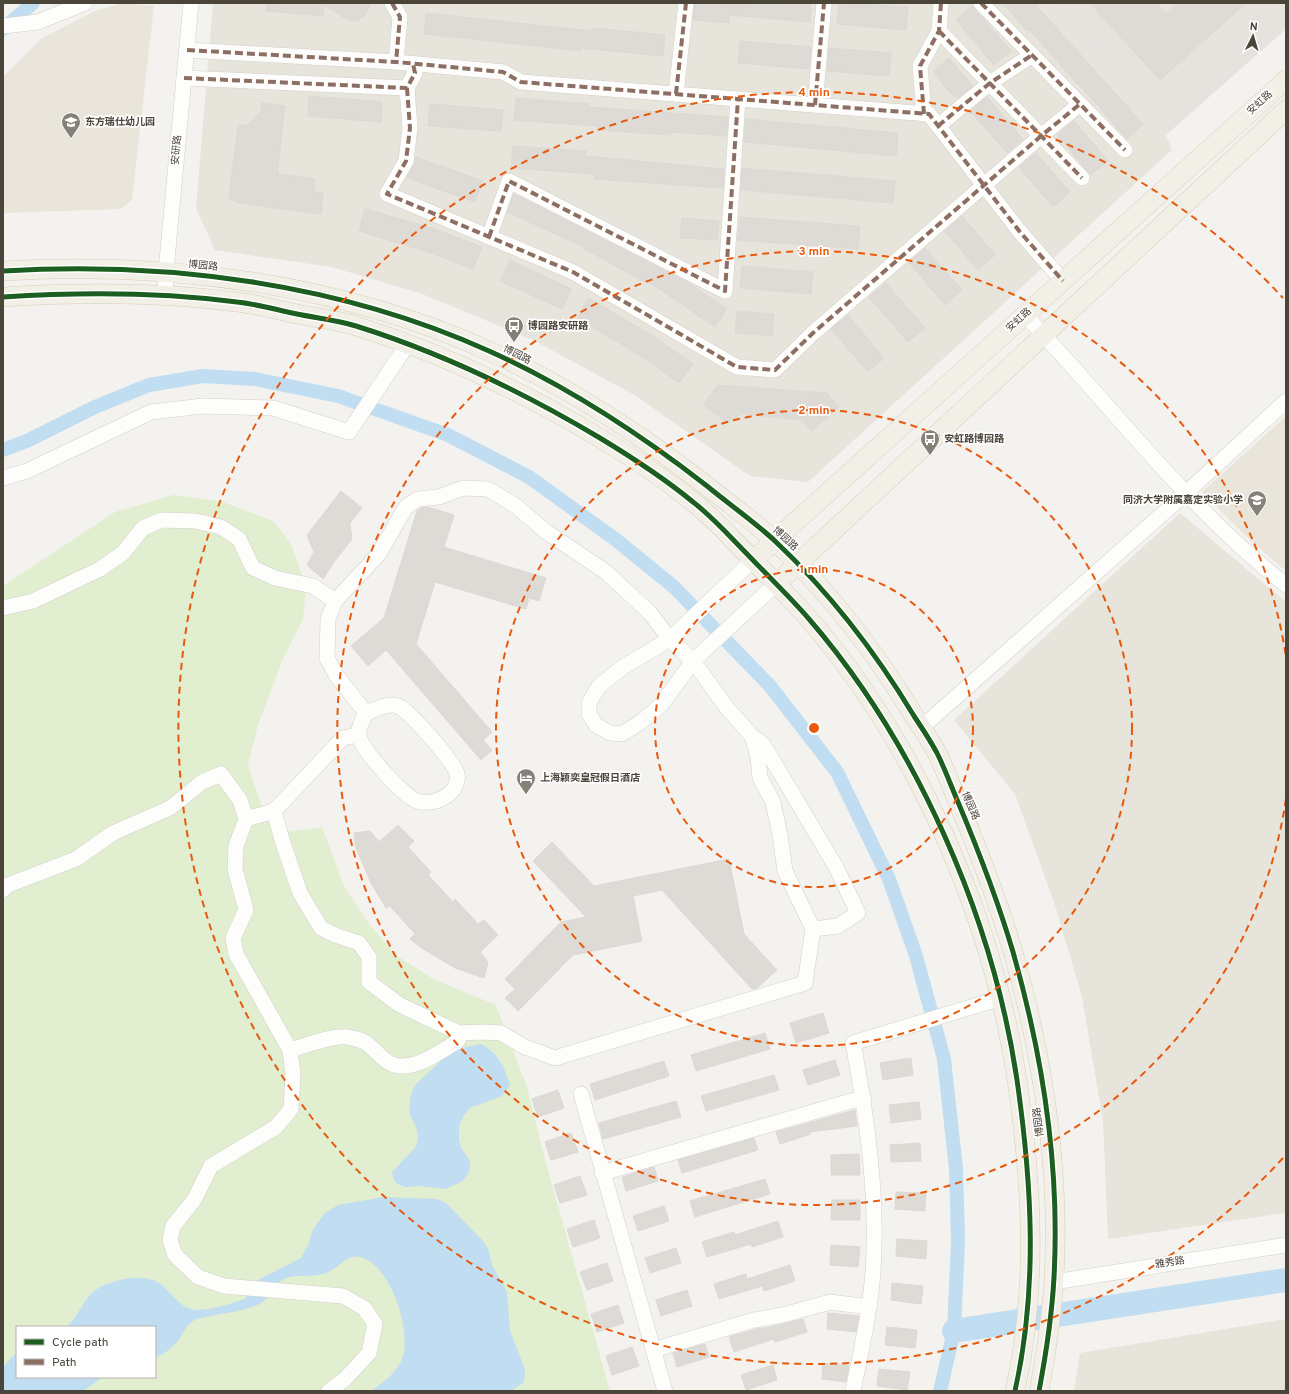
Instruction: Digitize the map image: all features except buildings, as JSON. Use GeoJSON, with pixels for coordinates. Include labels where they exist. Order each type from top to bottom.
{"type":"FeatureCollection","features":[{"type":"Feature","properties":{"kind":"main road","name":"安虹路"},"geometry":{"type":"LineString","coordinates":[[753,560],[1286,80]]}},
{"type":"Feature","properties":{"kind":"main road"},"geometry":{"type":"LineString","coordinates":[[777,583],[1286,110]]}},
{"type":"Feature","properties":{"kind":"main road","name":"博园路"},"geometry":{"type":"LineString","coordinates":[[3,271],[99,268],[218,276],[289,288],[365,307],[430,327],[489,351],[598,409],[669,456],[775,541],[832,600],[888,673],[937,754],[983,860],[1002,915],[1035,1037],[1045,1099],[1055,1191],[1054,1282],[1039,1391]]}},
{"type":"Feature","properties":{"kind":"main road","name":"博园路"},"geometry":{"type":"LineString","coordinates":[[3,297],[95,294],[165,296],[239,302],[353,325],[407,344],[473,370],[532,398],[650,468],[696,504],[777,583],[811,621],[845,664],[888,729],[921,789],[957,866],[977,919],[996,978],[1012,1045],[1022,1113],[1032,1242],[1030,1287],[1020,1367],[1015,1391]]}},
{"type":"Feature","properties":{"kind":"street"},"geometry":{"type":"LineString","coordinates":[[3,26],[38,22],[86,3]]}},
{"type":"Feature","properties":{"kind":"street","name":"安研路"},"geometry":{"type":"LineString","coordinates":[[165,296],[191,3]]}},
{"type":"Feature","properties":{"kind":"street"},"geometry":{"type":"LineString","coordinates":[[392,3],[400,17],[396,62]]}},
{"type":"Feature","properties":{"kind":"street"},"geometry":{"type":"LineString","coordinates":[[676,94],[686,3]]}},
{"type":"Feature","properties":{"kind":"street"},"geometry":{"type":"LineString","coordinates":[[815,105],[824,3]]}},
{"type":"Feature","properties":{"kind":"street"},"geometry":{"type":"LineString","coordinates":[[924,114],[920,66],[939,31],[942,3]]}},
{"type":"Feature","properties":{"kind":"street"},"geometry":{"type":"LineString","coordinates":[[981,3],[1125,150]]}},
{"type":"Feature","properties":{"kind":"street"},"geometry":{"type":"LineString","coordinates":[[939,31],[1082,178]]}},
{"type":"Feature","properties":{"kind":"street"},"geometry":{"type":"LineString","coordinates":[[187,50],[396,62],[503,72],[521,82],[928,114],[1020,232],[1062,281]]}},
{"type":"Feature","properties":{"kind":"street"},"geometry":{"type":"LineString","coordinates":[[938,126],[990,83],[1032,55]]}},
{"type":"Feature","properties":{"kind":"street"},"geometry":{"type":"LineString","coordinates":[[413,64],[415,73],[407,88],[410,128],[406,161],[387,194],[573,272],[737,366],[775,370],[813,333],[1080,104]]}},
{"type":"Feature","properties":{"kind":"street"},"geometry":{"type":"LineString","coordinates":[[184,78],[407,88]]}},
{"type":"Feature","properties":{"kind":"street"},"geometry":{"type":"LineString","coordinates":[[489,236],[510,181],[725,291],[738,99]]}},
{"type":"Feature","properties":{"kind":"street"},"geometry":{"type":"LineString","coordinates":[[1025,315],[1186,493],[1263,567],[1286,585]]}},
{"type":"Feature","properties":{"kind":"street"},"geometry":{"type":"LineString","coordinates":[[3,478],[27,471],[150,412],[203,406],[273,408],[349,432],[407,344]]}},
{"type":"Feature","properties":{"kind":"street"},"geometry":{"type":"LineString","coordinates":[[921,728],[1186,493],[1286,401]]}},
{"type":"Feature","properties":{"kind":"street"},"geometry":{"type":"LineString","coordinates":[[366,713],[336,675],[327,658],[328,620],[334,601],[378,555],[406,507],[418,499],[439,497],[464,488],[488,489],[516,506],[545,532],[606,572],[650,613],[670,640],[693,661],[727,708],[752,736],[763,744],[836,867],[858,913],[838,926],[813,929]]}},
{"type":"Feature","properties":{"kind":"street"},"geometry":{"type":"LineString","coordinates":[[3,608],[33,601],[100,569],[123,553],[143,528],[162,520],[196,521],[221,527],[239,539],[254,568],[275,578],[312,586],[334,601]]}},
{"type":"Feature","properties":{"kind":"street"},"geometry":{"type":"LineString","coordinates":[[753,560],[670,640],[623,667],[599,686],[589,703],[589,714],[596,725],[610,733],[622,734],[641,722],[661,705],[693,661],[777,583]]}},
{"type":"Feature","properties":{"kind":"street"},"geometry":{"type":"LineString","coordinates":[[388,706],[398,706],[411,715],[453,764],[457,774],[457,784],[449,795],[435,802],[418,802],[407,794],[384,771],[362,745],[358,735],[360,725],[366,713],[388,706]]}},
{"type":"Feature","properties":{"kind":"street"},"geometry":{"type":"LineString","coordinates":[[246,819],[274,811],[343,738],[358,735]]}},
{"type":"Feature","properties":{"kind":"street"},"geometry":{"type":"LineString","coordinates":[[274,811],[300,893],[322,928],[335,935],[359,943],[369,957],[369,982],[400,1005],[459,1033],[501,1033],[525,1047],[555,1058],[805,983],[813,929],[785,872],[780,835],[773,802],[760,778],[758,757],[752,736]]}},
{"type":"Feature","properties":{"kind":"street"},"geometry":{"type":"LineString","coordinates":[[3,890],[8,885],[76,858],[113,833],[170,808],[202,782],[221,774],[240,800],[246,819],[236,846],[235,869],[246,910],[233,938],[236,954],[290,1050],[293,1074],[291,1109],[276,1127],[211,1166],[194,1200],[173,1226],[170,1240],[175,1255],[198,1277],[224,1286],[279,1292],[343,1296],[364,1308],[375,1324],[369,1353],[345,1379],[329,1391]]}},
{"type":"Feature","properties":{"kind":"street"},"geometry":{"type":"LineString","coordinates":[[853,1391],[869,1307],[873,1271],[874,1234],[871,1159],[864,1099],[853,1043],[1001,998]]}},
{"type":"Feature","properties":{"kind":"street"},"geometry":{"type":"LineString","coordinates":[[290,1050],[321,1041],[345,1037],[368,1043],[386,1061],[401,1066],[417,1064],[458,1041],[459,1033]]}},
{"type":"Feature","properties":{"kind":"street"},"geometry":{"type":"LineString","coordinates":[[581,1094],[602,1173],[665,1391]]}},
{"type":"Feature","properties":{"kind":"street"},"geometry":{"type":"LineString","coordinates":[[602,1173],[851,1101],[864,1099]]}},
{"type":"Feature","properties":{"kind":"street","name":"雅秀路"},"geometry":{"type":"LineString","coordinates":[[1054,1282],[1286,1245]]}},
{"type":"Feature","properties":{"kind":"street"},"geometry":{"type":"LineString","coordinates":[[653,1350],[754,1320],[783,1315],[830,1302],[869,1307]]}},
{"type":"Feature","properties":{"kind":"shaded area","name":"东方瑞仕幼儿园"},"geometry":{"type":"Polygon","coordinates":[[[123,3],[154,6],[132,200],[121,209],[3,213],[3,77],[42,38],[95,11],[123,3]]]}},
{"type":"Feature","properties":{"kind":"shaded area"},"geometry":{"type":"Polygon","coordinates":[[[213,3],[1048,3],[1166,135],[1172,150],[808,482],[750,476],[636,396],[535,341],[420,293],[331,267],[215,250],[196,208],[213,3]]]}},
{"type":"Feature","properties":{"kind":"shaded area"},"geometry":{"type":"Polygon","coordinates":[[[1048,3],[1286,3],[1286,29],[1166,135],[1048,3]]]}},
{"type":"Feature","properties":{"kind":"shaded area","name":"同济大学附属嘉定实验小学"},"geometry":{"type":"Polygon","coordinates":[[[1286,416],[1286,571],[1253,543],[1202,492],[1286,416]]]}},
{"type":"Feature","properties":{"kind":"shaded area"},"geometry":{"type":"Polygon","coordinates":[[[1180,513],[1286,602],[1286,1213],[1108,1239],[1103,1121],[1082,997],[1055,905],[1015,794],[954,720],[1180,513]]]}},
{"type":"Feature","properties":{"kind":"shaded area"},"geometry":{"type":"Polygon","coordinates":[[[1286,1319],[1286,1391],[1074,1391],[1080,1353],[1286,1319]]]}},
{"type":"Feature","properties":{"kind":"green space"},"geometry":{"type":"Polygon","coordinates":[[[174,495],[223,502],[273,521],[291,544],[306,587],[303,619],[282,661],[258,725],[248,765],[262,808],[285,832],[322,827],[344,886],[369,924],[397,956],[435,980],[496,1005],[527,1087],[544,1156],[610,1391],[3,1391],[3,586],[115,512],[174,495]]]}},
{"type":"Feature","properties":{"kind":"water"},"geometry":{"type":"Polygon","coordinates":[[[481,1044],[492,1051],[500,1061],[506,1072],[510,1085],[502,1096],[470,1108],[464,1115],[459,1126],[459,1140],[461,1148],[470,1161],[469,1172],[463,1181],[445,1189],[419,1186],[405,1187],[396,1183],[392,1172],[416,1147],[418,1139],[417,1130],[409,1112],[411,1094],[415,1085],[443,1059],[457,1049],[481,1044]]]}},
{"type":"Feature","properties":{"kind":"water"},"geometry":{"type":"Polygon","coordinates":[[[384,1197],[437,1199],[446,1203],[484,1242],[489,1251],[492,1265],[507,1292],[510,1331],[525,1369],[524,1382],[511,1391],[371,1391],[390,1376],[398,1367],[403,1356],[405,1344],[404,1330],[401,1314],[389,1284],[380,1271],[371,1262],[360,1257],[347,1259],[332,1270],[322,1274],[294,1276],[284,1279],[277,1284],[261,1303],[255,1306],[239,1311],[196,1319],[188,1325],[178,1341],[172,1347],[156,1357],[156,1326],[67,1326],[88,1297],[97,1289],[112,1282],[130,1278],[156,1281],[179,1302],[191,1309],[210,1309],[245,1299],[256,1281],[301,1258],[309,1243],[312,1231],[325,1213],[338,1205],[384,1197]]]}},
{"type":"Feature","properties":{"kind":"water"},"geometry":{"type":"Polygon","coordinates":[[[16,1353],[16,1378],[102,1378],[83,1391],[3,1391],[4,1366],[16,1353]]]}},
{"type":"Feature","properties":{"kind":"waterway"},"geometry":{"type":"LineString","coordinates":[[3,29],[33,3]]}},
{"type":"Feature","properties":{"kind":"waterway"},"geometry":{"type":"LineString","coordinates":[[3,450],[29,440],[95,407],[149,385],[203,376],[255,379],[338,396],[448,435],[529,477],[615,539],[674,587],[770,686],[837,772],[889,879],[916,956],[944,1059],[956,1169],[958,1241],[954,1331],[940,1391]]}},
{"type":"Feature","properties":{"kind":"waterway"},"geometry":{"type":"LineString","coordinates":[[954,1331],[1286,1280]]}},
{"type":"Feature","properties":{"kind":"marked path"},"geometry":{"type":"LineString","coordinates":[[392,3],[400,17],[396,62]]}},
{"type":"Feature","properties":{"kind":"marked path"},"geometry":{"type":"LineString","coordinates":[[676,94],[686,3]]}},
{"type":"Feature","properties":{"kind":"marked path"},"geometry":{"type":"LineString","coordinates":[[815,105],[824,3]]}},
{"type":"Feature","properties":{"kind":"marked path"},"geometry":{"type":"LineString","coordinates":[[924,114],[920,66],[939,31],[941,3]]}},
{"type":"Feature","properties":{"kind":"marked path"},"geometry":{"type":"LineString","coordinates":[[981,3],[1125,150]]}},
{"type":"Feature","properties":{"kind":"marked path"},"geometry":{"type":"LineString","coordinates":[[939,31],[1082,178]]}},
{"type":"Feature","properties":{"kind":"marked path"},"geometry":{"type":"LineString","coordinates":[[187,50],[396,62],[503,72],[521,82],[929,114],[1020,232],[1063,281]]}},
{"type":"Feature","properties":{"kind":"marked path"},"geometry":{"type":"LineString","coordinates":[[938,126],[990,83],[1032,55]]}},
{"type":"Feature","properties":{"kind":"marked path"},"geometry":{"type":"LineString","coordinates":[[184,78],[407,88],[415,73],[413,64]]}},
{"type":"Feature","properties":{"kind":"marked path"},"geometry":{"type":"LineString","coordinates":[[407,88],[410,128],[406,161],[387,194],[573,272],[737,367],[775,370],[813,333],[1080,104]]}},
{"type":"Feature","properties":{"kind":"marked path"},"geometry":{"type":"LineString","coordinates":[[489,237],[509,181],[725,291],[738,99]]}},
{"type":"Feature","properties":{"kind":"cycle path"},"geometry":{"type":"LineString","coordinates":[[3,271],[65,269],[127,270],[189,274],[251,282],[312,293],[373,308],[432,328],[489,351],[518,365],[575,395],[602,412],[656,448],[760,527],[815,582],[851,624],[884,669],[937,753],[981,858],[995,895],[1013,952],[1024,992],[1041,1072],[1052,1154],[1055,1236],[1054,1277],[1048,1334],[1039,1391]]}},
{"type":"Feature","properties":{"kind":"cycle path"},"geometry":{"type":"LineString","coordinates":[[3,297],[61,294],[120,294],[179,296],[244,303],[349,324],[420,348],[512,389],[571,421],[648,468],[701,508],[809,619],[848,668],[884,721],[916,777],[944,836],[969,896],[990,957],[1006,1019],[1017,1080],[1029,1197],[1030,1275],[1027,1314],[1015,1391]]}},
{"type":"Feature","properties":{"kind":"place","name":"东方瑞仕幼儿园"},"geometry":{"type":"Point","coordinates":[71,139]}},
{"type":"Feature","properties":{"kind":"place","name":"博园路安研路"},"geometry":{"type":"Point","coordinates":[514,343]}},
{"type":"Feature","properties":{"kind":"place","name":"安虹路博园路"},"geometry":{"type":"Point","coordinates":[930,456]}},
{"type":"Feature","properties":{"kind":"place","name":"同济大学附属嘉定实验小学"},"geometry":{"type":"Point","coordinates":[1257,517]}},
{"type":"Feature","properties":{"kind":"place","name":"上海颖奕皇冠假日酒店"},"geometry":{"type":"Point","coordinates":[526,795]}}]}
